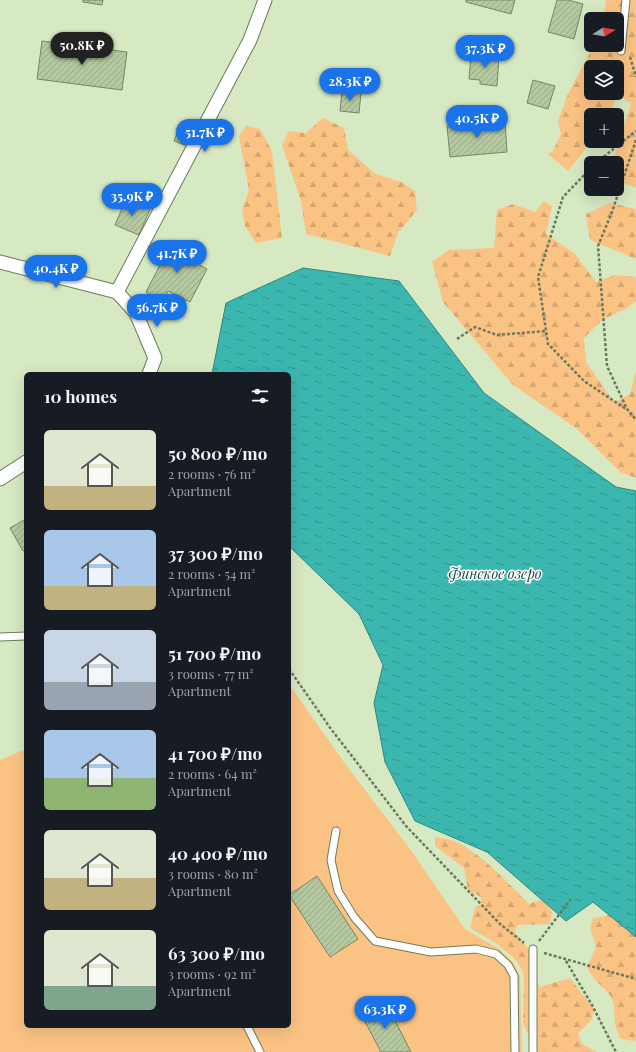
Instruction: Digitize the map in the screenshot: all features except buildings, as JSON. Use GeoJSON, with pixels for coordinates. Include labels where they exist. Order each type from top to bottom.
{"type":"FeatureCollection","features":[{"type":"Feature","properties":{"kind":"street"},"geometry":{"type":"LineString","coordinates":[[117,292],[250,40],[265,0]]}},
{"type":"Feature","properties":{"kind":"street"},"geometry":{"type":"LineString","coordinates":[[0,262],[117,292],[136,313],[146,334],[155,358],[151,372]]}},
{"type":"Feature","properties":{"kind":"street"},"geometry":{"type":"LineString","coordinates":[[0,479],[24,463]]}},
{"type":"Feature","properties":{"kind":"lane"},"geometry":{"type":"LineString","coordinates":[[624,20],[626,0]]}},
{"type":"Feature","properties":{"kind":"lane"},"geometry":{"type":"LineString","coordinates":[[0,637],[24,636]]}},
{"type":"Feature","properties":{"kind":"lane"},"geometry":{"type":"LineString","coordinates":[[336,831],[331,860],[338,891],[354,917],[375,941],[431,952],[476,949],[496,954],[508,965],[514,976],[515,1052]]}},
{"type":"Feature","properties":{"kind":"lane"},"geometry":{"type":"LineString","coordinates":[[533,949],[533,1052]]}},
{"type":"Feature","properties":{"kind":"lane"},"geometry":{"type":"LineString","coordinates":[[248,1028],[260,1052]]}},
{"type":"Feature","properties":{"kind":"path"},"geometry":{"type":"LineString","coordinates":[[605,156],[636,131]]}},
{"type":"Feature","properties":{"kind":"path"},"geometry":{"type":"LineString","coordinates":[[636,140],[612,212],[598,246],[607,366],[627,409],[636,420]]}},
{"type":"Feature","properties":{"kind":"path"},"geometry":{"type":"LineString","coordinates":[[584,175],[563,197],[538,277],[548,344],[584,381],[627,409]]}},
{"type":"Feature","properties":{"kind":"path"},"geometry":{"type":"LineString","coordinates":[[456,339],[476,327],[497,335],[546,330]]}},
{"type":"Feature","properties":{"kind":"path"},"geometry":{"type":"LineString","coordinates":[[291,672],[331,729],[406,826],[500,924],[533,949],[566,960],[636,979]]}},
{"type":"Feature","properties":{"kind":"path"},"geometry":{"type":"LineString","coordinates":[[533,949],[571,899]]}},
{"type":"Feature","properties":{"kind":"path"},"geometry":{"type":"LineString","coordinates":[[566,960],[592,1005],[616,1052]]}},
{"type":"Feature","properties":{"kind":"green space"},"geometry":{"type":"Polygon","coordinates":[[[606,0],[636,0],[636,188],[624,183],[624,156],[615,156],[617,148],[624,148],[624,126],[631,104],[624,99],[624,60],[586,60],[590,52],[624,52],[624,12],[604,12],[606,0]]]}},
{"type":"Feature","properties":{"kind":"green space"},"geometry":{"type":"Polygon","coordinates":[[[584,64],[584,100],[615,100],[612,108],[584,108],[584,148],[586,148],[568,171],[548,154],[553,151],[561,134],[558,121],[567,96],[584,64]]]}},
{"type":"Feature","properties":{"kind":"green space"},"geometry":{"type":"Polygon","coordinates":[[[323,118],[344,128],[348,150],[374,173],[401,182],[415,191],[417,210],[398,233],[390,256],[306,234],[301,201],[282,145],[289,131],[306,133],[323,118]]]}},
{"type":"Feature","properties":{"kind":"green space"},"geometry":{"type":"Polygon","coordinates":[[[246,126],[260,129],[272,151],[282,238],[256,243],[245,226],[242,210],[249,190],[239,136],[246,126]]]}},
{"type":"Feature","properties":{"kind":"green space"},"geometry":{"type":"Polygon","coordinates":[[[544,201],[552,206],[546,234],[575,254],[596,282],[615,275],[635,277],[636,280],[636,301],[627,308],[602,320],[584,338],[586,362],[614,402],[630,394],[636,371],[636,478],[620,472],[576,428],[513,385],[443,302],[432,262],[449,250],[494,248],[497,210],[513,204],[535,212],[544,201]]]}},
{"type":"Feature","properties":{"kind":"green space"},"geometry":{"type":"Polygon","coordinates":[[[610,203],[636,209],[636,259],[590,240],[586,214],[610,203]]]}},
{"type":"Feature","properties":{"kind":"green space"},"geometry":{"type":"Polygon","coordinates":[[[291,687],[343,761],[410,849],[465,929],[499,949],[512,961],[520,976],[522,1052],[0,1052],[0,760],[24,750],[24,1028],[291,1028],[291,687]]]}},
{"type":"Feature","properties":{"kind":"green space"},"geometry":{"type":"Polygon","coordinates":[[[435,838],[447,839],[460,844],[473,852],[498,873],[529,904],[543,899],[552,911],[550,924],[518,925],[514,931],[532,953],[539,987],[570,978],[594,1009],[592,1019],[578,1034],[582,1044],[597,1052],[537,1052],[523,1023],[524,974],[516,960],[496,943],[470,928],[475,907],[481,904],[481,897],[468,890],[464,868],[435,846],[435,838]]]}},
{"type":"Feature","properties":{"kind":"green space"},"geometry":{"type":"Polygon","coordinates":[[[609,915],[636,931],[636,1040],[633,1041],[621,1039],[616,1028],[612,999],[607,991],[593,977],[587,967],[596,947],[590,928],[593,918],[609,915]]]}},
{"type":"Feature","properties":{"kind":"water","name":"Финское озеро"},"geometry":{"type":"Polygon","coordinates":[[[303,268],[399,281],[484,393],[616,487],[636,491],[636,937],[593,902],[566,921],[487,852],[415,821],[385,762],[374,703],[383,665],[359,614],[291,548],[291,372],[212,372],[226,303],[303,268]]]}}]}
